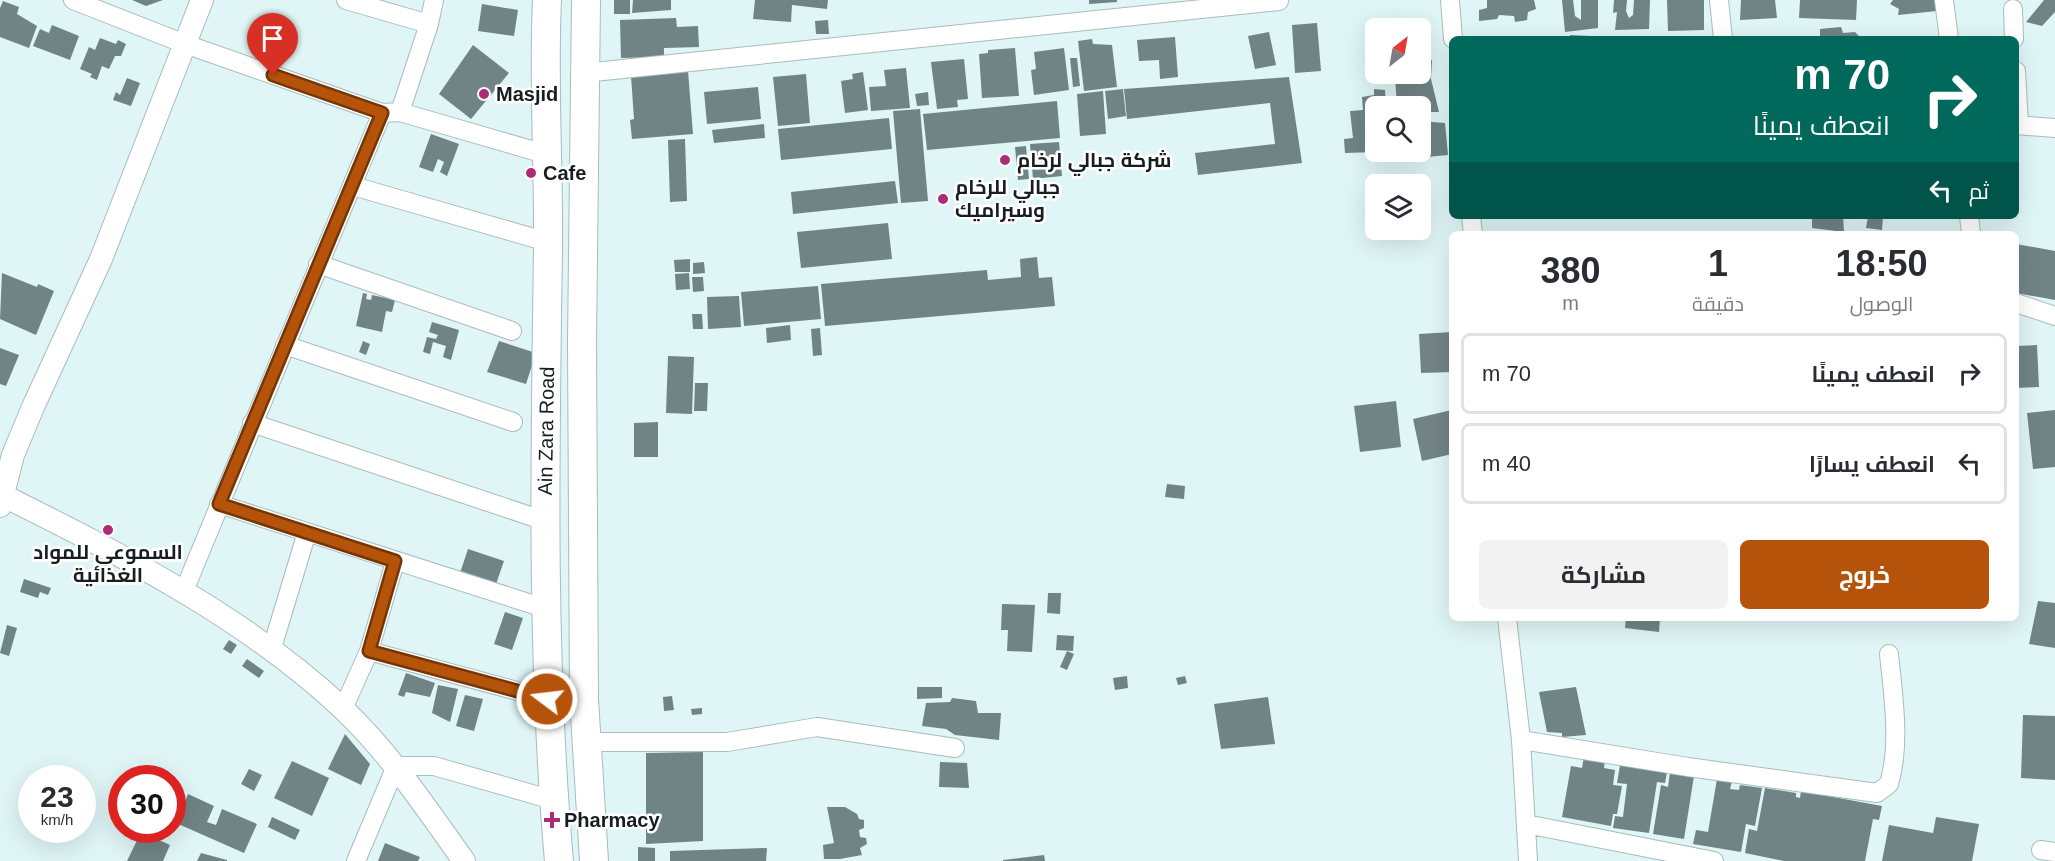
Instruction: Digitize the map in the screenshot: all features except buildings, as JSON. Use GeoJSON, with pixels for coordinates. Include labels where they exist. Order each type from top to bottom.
{"type":"FeatureCollection","features":[{"type":"Feature","properties":{"kind":"main road","name":"Ain Zara Road"},"geometry":{"type":"LineString","coordinates":[[548,0],[545,154],[548,242],[544,608],[547,699],[558,861]]}},
{"type":"Feature","properties":{"kind":"main road","name":"Ain Zara Road"},"geometry":{"type":"LineString","coordinates":[[586,0],[582,354],[585,742],[594,861]]}},
{"type":"Feature","properties":{"kind":"street"},"geometry":{"type":"LineString","coordinates":[[73,0],[185,44],[391,113],[545,154]]}},
{"type":"Feature","properties":{"kind":"street"},"geometry":{"type":"LineString","coordinates":[[202,0],[100,259],[33,407],[0,498],[184,591],[272,648],[343,709],[396,766],[464,861]]}},
{"type":"Feature","properties":{"kind":"street"},"geometry":{"type":"LineString","coordinates":[[346,0],[429,24]]}},
{"type":"Feature","properties":{"kind":"street"},"geometry":{"type":"LineString","coordinates":[[184,591],[318,264],[353,186],[391,113],[429,24],[434,0]]}},
{"type":"Feature","properties":{"kind":"street"},"geometry":{"type":"LineString","coordinates":[[1450,0],[1453,36]]}},
{"type":"Feature","properties":{"kind":"street"},"geometry":{"type":"LineString","coordinates":[[1719,0],[1722,36]]}},
{"type":"Feature","properties":{"kind":"street"},"geometry":{"type":"LineString","coordinates":[[1944,0],[1949,36]]}},
{"type":"Feature","properties":{"kind":"street"},"geometry":{"type":"LineString","coordinates":[[584,73],[1279,1]]}},
{"type":"Feature","properties":{"kind":"street"},"geometry":{"type":"LineString","coordinates":[[2013,9],[2014,36]]}},
{"type":"Feature","properties":{"kind":"street"},"geometry":{"type":"LineString","coordinates":[[2019,125],[2055,128]]}},
{"type":"Feature","properties":{"kind":"street"},"geometry":{"type":"LineString","coordinates":[[353,186],[548,242]]}},
{"type":"Feature","properties":{"kind":"street"},"geometry":{"type":"LineString","coordinates":[[318,264],[512,331]]}},
{"type":"Feature","properties":{"kind":"street"},"geometry":{"type":"LineString","coordinates":[[2019,304],[2055,316]]}},
{"type":"Feature","properties":{"kind":"street"},"geometry":{"type":"LineString","coordinates":[[285,345],[513,422]]}},
{"type":"Feature","properties":{"kind":"street"},"geometry":{"type":"LineString","coordinates":[[252,423],[545,521]]}},
{"type":"Feature","properties":{"kind":"street"},"geometry":{"type":"LineString","coordinates":[[219,504],[544,608]]}},
{"type":"Feature","properties":{"kind":"street"},"geometry":{"type":"LineString","coordinates":[[272,648],[307,532]]}},
{"type":"Feature","properties":{"kind":"street"},"geometry":{"type":"LineString","coordinates":[[343,709],[369,651],[395,561]]}},
{"type":"Feature","properties":{"kind":"street"},"geometry":{"type":"LineString","coordinates":[[1507,621],[1521,740],[1528,861]]}},
{"type":"Feature","properties":{"kind":"street"},"geometry":{"type":"LineString","coordinates":[[369,651],[547,699]]}},
{"type":"Feature","properties":{"kind":"street"},"geometry":{"type":"LineString","coordinates":[[1521,740],[1688,767],[1877,793],[1888,784],[1894,754],[1894,699],[1889,654]]}},
{"type":"Feature","properties":{"kind":"street"},"geometry":{"type":"LineString","coordinates":[[585,742],[727,742],[817,727],[955,748]]}},
{"type":"Feature","properties":{"kind":"street"},"geometry":{"type":"LineString","coordinates":[[396,766],[434,766],[553,800]]}},
{"type":"Feature","properties":{"kind":"street"},"geometry":{"type":"LineString","coordinates":[[356,861],[396,766]]}},
{"type":"Feature","properties":{"kind":"street"},"geometry":{"type":"LineString","coordinates":[[1526,824],[1714,861]]}},
{"type":"Feature","properties":{"kind":"place","name":"Masjid"},"geometry":{"type":"Point","coordinates":[484,94]}},
{"type":"Feature","properties":{"kind":"place","name":"شركة جبالي لرخام"},"geometry":{"type":"Point","coordinates":[1005,160]}},
{"type":"Feature","properties":{"kind":"place","name":"Cafe"},"geometry":{"type":"Point","coordinates":[531,173]}},
{"type":"Feature","properties":{"kind":"place","name":"جبالي للرخام وسيراميك"},"geometry":{"type":"Point","coordinates":[943,199]}},
{"type":"Feature","properties":{"kind":"place","name":"السموعي للمواد الغذائية"},"geometry":{"type":"Point","coordinates":[108,530]}},
{"type":"Feature","properties":{"kind":"place","name":"Pharmacy"},"geometry":{"type":"Point","coordinates":[552,820]}},
{"type":"Feature","properties":{"kind":"route"},"geometry":{"type":"LineString","coordinates":[[273,75],[382,113],[219,504],[395,561],[369,651],[547,699]]}}]}
